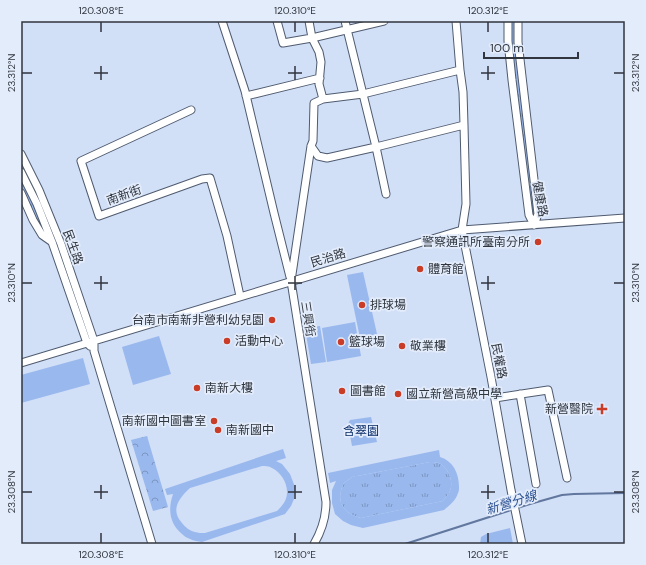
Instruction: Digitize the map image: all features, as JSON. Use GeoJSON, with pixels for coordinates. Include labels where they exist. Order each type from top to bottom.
{"type":"FeatureCollection","features":[{"type":"Feature","properties":{"kind":"street"},"geometry":{"type":"LineString","coordinates":[[222,21],[243,81],[291,281]]}},
{"type":"Feature","properties":{"kind":"street"},"geometry":{"type":"LineString","coordinates":[[277,21],[283,43],[312,38],[384,21]]}},
{"type":"Feature","properties":{"kind":"street"},"geometry":{"type":"LineString","coordinates":[[309,21],[312,38],[319,52],[321,62],[320,84],[323,99],[363,94],[460,70]]}},
{"type":"Feature","properties":{"kind":"street"},"geometry":{"type":"LineString","coordinates":[[346,21],[386,194]]}},
{"type":"Feature","properties":{"kind":"street","name":"民權路"},"geometry":{"type":"LineString","coordinates":[[456,21],[463,92],[464,125],[466,204],[462,230],[522,544]]}},
{"type":"Feature","properties":{"kind":"street","name":"健康路"},"geometry":{"type":"LineString","coordinates":[[508,21],[508,41],[529,215],[534,225]]}},
{"type":"Feature","properties":{"kind":"street","name":"健康路"},"geometry":{"type":"LineString","coordinates":[[518,21],[519,48],[538,214],[534,225]]}},
{"type":"Feature","properties":{"kind":"street"},"geometry":{"type":"LineString","coordinates":[[246,96],[320,78]]}},
{"type":"Feature","properties":{"kind":"street","name":"三興街"},"geometry":{"type":"LineString","coordinates":[[314,544],[324,515],[326,502],[291,281],[313,141],[314,103],[323,99]]}},
{"type":"Feature","properties":{"kind":"street","name":"南新街"},"geometry":{"type":"LineString","coordinates":[[190,110],[81,161],[100,216],[202,179],[210,178],[227,236],[240,296]]}},
{"type":"Feature","properties":{"kind":"street"},"geometry":{"type":"LineString","coordinates":[[311,146],[318,156],[327,158],[464,125]]}},
{"type":"Feature","properties":{"kind":"street","name":"民生路"},"geometry":{"type":"LineString","coordinates":[[21,154],[39,190],[61,244],[90,342]]}},
{"type":"Feature","properties":{"kind":"street","name":"民生路"},"geometry":{"type":"LineString","coordinates":[[21,172],[37,204],[94,350],[152,544]]}},
{"type":"Feature","properties":{"kind":"street","name":"民生路"},"geometry":{"type":"LineString","coordinates":[[21,193],[33,220],[42,235],[52,242]]}},
{"type":"Feature","properties":{"kind":"street","name":"民治路"},"geometry":{"type":"LineString","coordinates":[[21,363],[462,230],[625,218]]}},
{"type":"Feature","properties":{"kind":"street"},"geometry":{"type":"LineString","coordinates":[[495,398],[548,390],[567,478]]}},
{"type":"Feature","properties":{"kind":"street"},"geometry":{"type":"LineString","coordinates":[[520,394],[536,484]]}},
{"type":"Feature","properties":{"kind":"green space"},"geometry":{"type":"Polygon","coordinates":[[[511,21],[516,21],[535,211],[532,212],[511,41],[511,21]]]}},
{"type":"Feature","properties":{"kind":"green space"},"geometry":{"type":"Polygon","coordinates":[[[21,180],[39,217],[38,221],[36,221],[21,190],[21,180]]]}},
{"type":"Feature","properties":{"kind":"green space","name":"排球場"},"geometry":{"type":"Polygon","coordinates":[[[363,272],[377,334],[360,338],[347,275],[363,272]]]}},
{"type":"Feature","properties":{"kind":"green space","name":"籃球場"},"geometry":{"type":"Polygon","coordinates":[[[355,322],[361,356],[327,362],[322,328],[355,322]]]}},
{"type":"Feature","properties":{"kind":"green space"},"geometry":{"type":"Polygon","coordinates":[[[320,326],[326,362],[311,364],[305,328],[320,326]]]}},
{"type":"Feature","properties":{"kind":"green space"},"geometry":{"type":"Polygon","coordinates":[[[159,336],[171,374],[133,385],[122,347],[159,336]]]}},
{"type":"Feature","properties":{"kind":"green space"},"geometry":{"type":"Polygon","coordinates":[[[83,358],[90,384],[21,403],[21,375],[83,358]]]}},
{"type":"Feature","properties":{"kind":"green space","name":"含翠園"},"geometry":{"type":"Polygon","coordinates":[[[371,417],[377,442],[352,446],[348,424],[350,420],[371,417]]]}},
{"type":"Feature","properties":{"kind":"green space"},"geometry":{"type":"Polygon","coordinates":[[[147,436],[168,507],[153,511],[131,440],[147,436]]]}},
{"type":"Feature","properties":{"kind":"green space"},"geometry":{"type":"Polygon","coordinates":[[[283,449],[286,458],[276,461],[282,464],[290,474],[295,487],[294,499],[285,514],[202,542],[186,537],[174,525],[170,510],[173,494],[167,495],[165,489],[283,449]],[[262,466],[190,488],[177,504],[176,509],[178,518],[189,530],[197,533],[205,533],[277,511],[287,496],[285,482],[283,477],[276,470],[270,467],[262,466]]]}},
{"type":"Feature","properties":{"kind":"green space"},"geometry":{"type":"Polygon","coordinates":[[[439,450],[440,457],[448,461],[456,472],[459,482],[459,491],[451,504],[444,510],[363,528],[343,521],[335,514],[332,503],[332,490],[336,481],[330,483],[328,473],[439,450]],[[431,462],[352,477],[344,483],[342,488],[340,496],[342,505],[352,515],[361,518],[443,501],[450,491],[451,479],[442,465],[431,462]]]}},
{"type":"Feature","properties":{"kind":"green space"},"geometry":{"type":"Polygon","coordinates":[[[430,462],[442,465],[451,479],[451,487],[443,501],[361,518],[352,515],[342,505],[340,496],[342,488],[344,483],[352,477],[430,462]]]}},
{"type":"Feature","properties":{"kind":"green space"},"geometry":{"type":"Polygon","coordinates":[[[510,528],[513,544],[480,544],[481,537],[486,534],[510,528]]]}},
{"type":"Feature","properties":{"kind":"waterway","name":"新營分線"},"geometry":{"type":"LineString","coordinates":[[405,544],[562,495],[625,493]]}},
{"type":"Feature","properties":{"kind":"place","name":"警察通訊所臺南分所"},"geometry":{"type":"Point","coordinates":[538,242]}},
{"type":"Feature","properties":{"kind":"place","name":"體育館"},"geometry":{"type":"Point","coordinates":[420,269]}},
{"type":"Feature","properties":{"kind":"place","name":"排球場"},"geometry":{"type":"Point","coordinates":[362,305]}},
{"type":"Feature","properties":{"kind":"place","name":"台南市南新非營利幼兒園"},"geometry":{"type":"Point","coordinates":[272,320]}},
{"type":"Feature","properties":{"kind":"place","name":"活動中心"},"geometry":{"type":"Point","coordinates":[227,341]}},
{"type":"Feature","properties":{"kind":"place","name":"籃球場"},"geometry":{"type":"Point","coordinates":[341,342]}},
{"type":"Feature","properties":{"kind":"place","name":"敬業樓"},"geometry":{"type":"Point","coordinates":[402,346]}},
{"type":"Feature","properties":{"kind":"place","name":"南新大樓"},"geometry":{"type":"Point","coordinates":[197,388]}},
{"type":"Feature","properties":{"kind":"place","name":"圖書館"},"geometry":{"type":"Point","coordinates":[342,391]}},
{"type":"Feature","properties":{"kind":"place","name":"國立新營高級中學"},"geometry":{"type":"Point","coordinates":[398,394]}},
{"type":"Feature","properties":{"kind":"place","name":"新營醫院"},"geometry":{"type":"Point","coordinates":[602,409]}},
{"type":"Feature","properties":{"kind":"place","name":"南新國中圖書室"},"geometry":{"type":"Point","coordinates":[214,421]}},
{"type":"Feature","properties":{"kind":"place","name":"南新國中"},"geometry":{"type":"Point","coordinates":[218,430]}}]}
